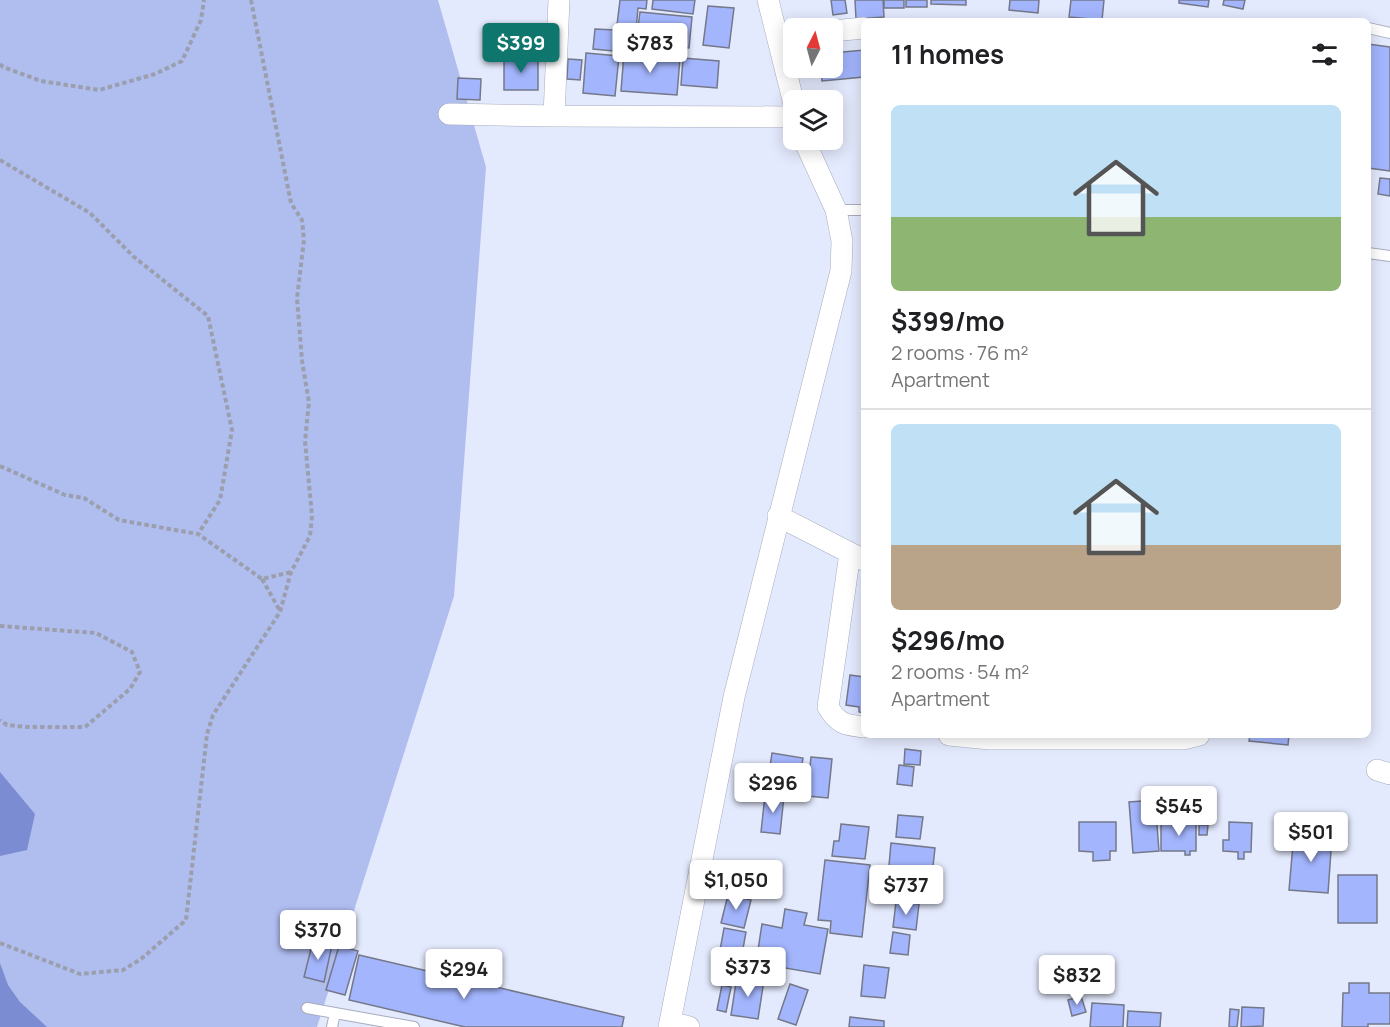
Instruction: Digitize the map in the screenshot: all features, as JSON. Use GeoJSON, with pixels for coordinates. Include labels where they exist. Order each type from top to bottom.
{"type":"FeatureCollection","features":[{"type":"Feature","properties":{"kind":"street"},"geometry":{"type":"LineString","coordinates":[[554,116],[559,0]]}},
{"type":"Feature","properties":{"kind":"street"},"geometry":{"type":"LineString","coordinates":[[768,0],[783,33]]}},
{"type":"Feature","properties":{"kind":"street"},"geometry":{"type":"LineString","coordinates":[[843,30],[861,28]]}},
{"type":"Feature","properties":{"kind":"street"},"geometry":{"type":"LineString","coordinates":[[449,114],[783,117]]}},
{"type":"Feature","properties":{"kind":"street"},"geometry":{"type":"LineString","coordinates":[[676,1026],[734,697],[841,271],[842,241],[836,210],[809,150]]}},
{"type":"Feature","properties":{"kind":"street"},"geometry":{"type":"LineString","coordinates":[[778,516],[857,556],[828,707],[836,720],[861,727]]}},
{"type":"Feature","properties":{"kind":"street"},"geometry":{"type":"LineString","coordinates":[[980,738],[1188,738]]}},
{"type":"Feature","properties":{"kind":"lane"},"geometry":{"type":"LineString","coordinates":[[1371,29],[1390,33]]}},
{"type":"Feature","properties":{"kind":"lane"},"geometry":{"type":"LineString","coordinates":[[836,210],[861,210]]}},
{"type":"Feature","properties":{"kind":"lane"},"geometry":{"type":"LineString","coordinates":[[1371,253],[1390,256]]}},
{"type":"Feature","properties":{"kind":"lane"},"geometry":{"type":"LineString","coordinates":[[308,1008],[413,1027]]}},
{"type":"Feature","properties":{"kind":"lane"},"geometry":{"type":"LineString","coordinates":[[332,1027],[335,1013]]}},
{"type":"Feature","properties":{"kind":"path"},"geometry":{"type":"LineString","coordinates":[[0,64],[41,81],[99,90],[155,74],[182,61],[201,20],[204,0]]}},
{"type":"Feature","properties":{"kind":"path"},"geometry":{"type":"LineString","coordinates":[[0,944],[80,974],[123,970],[141,959],[186,920],[207,734],[213,715],[280,612],[291,572],[310,536],[312,516],[305,441],[309,402],[302,361],[297,298],[304,240],[302,220],[291,203],[251,0]]}},
{"type":"Feature","properties":{"kind":"path"},"geometry":{"type":"LineString","coordinates":[[0,160],[90,213],[134,257],[208,316],[232,430],[220,500],[198,534]]}},
{"type":"Feature","properties":{"kind":"path"},"geometry":{"type":"LineString","coordinates":[[0,466],[65,495],[84,498],[119,520],[198,534],[262,579],[280,612]]}},
{"type":"Feature","properties":{"kind":"path"},"geometry":{"type":"LineString","coordinates":[[262,579],[291,572]]}},
{"type":"Feature","properties":{"kind":"path"},"geometry":{"type":"LineString","coordinates":[[0,627],[96,633],[132,652],[140,672],[130,689],[85,727],[26,727],[7,725],[0,720]]}},
{"type":"Feature","properties":{"kind":"shaded area"},"geometry":{"type":"Polygon","coordinates":[[[0,0],[438,0],[486,167],[454,596],[317,1027],[0,1027],[0,0]]]}},
{"type":"Feature","properties":{"kind":"shaded area"},"geometry":{"type":"Polygon","coordinates":[[[0,772],[35,814],[27,850],[0,856],[0,772]]]}},
{"type":"Feature","properties":{"kind":"shaded area"},"geometry":{"type":"Polygon","coordinates":[[[0,963],[8,985],[20,1002],[47,1027],[0,1027],[0,963]]]}},
{"type":"Feature","properties":{"kind":"building"},"geometry":{"type":"Polygon","coordinates":[[[620,0],[647,0],[646,9],[638,8],[634,52],[614,50],[620,0]]]}},
{"type":"Feature","properties":{"kind":"building"},"geometry":{"type":"Polygon","coordinates":[[[653,0],[695,0],[693,14],[652,9],[653,0]]]}},
{"type":"Feature","properties":{"kind":"building"},"geometry":{"type":"Polygon","coordinates":[[[831,0],[845,0],[847,13],[833,15],[831,0]]]}},
{"type":"Feature","properties":{"kind":"building"},"geometry":{"type":"Polygon","coordinates":[[[855,0],[883,0],[884,17],[856,19],[855,0]]]}},
{"type":"Feature","properties":{"kind":"building"},"geometry":{"type":"Polygon","coordinates":[[[884,0],[904,0],[904,8],[884,8],[884,0]]]}},
{"type":"Feature","properties":{"kind":"building"},"geometry":{"type":"Polygon","coordinates":[[[906,0],[927,0],[927,7],[906,7],[906,0]]]}},
{"type":"Feature","properties":{"kind":"building"},"geometry":{"type":"Polygon","coordinates":[[[931,0],[966,0],[966,5],[931,4],[931,0]]]}},
{"type":"Feature","properties":{"kind":"building"},"geometry":{"type":"Polygon","coordinates":[[[1010,0],[1039,0],[1038,13],[1009,10],[1010,0]]]}},
{"type":"Feature","properties":{"kind":"building"},"geometry":{"type":"Polygon","coordinates":[[[1071,0],[1104,0],[1102,18],[1069,17],[1071,0]]]}},
{"type":"Feature","properties":{"kind":"building"},"geometry":{"type":"Polygon","coordinates":[[[1179,0],[1209,0],[1208,7],[1179,3],[1179,0]]]}},
{"type":"Feature","properties":{"kind":"building"},"geometry":{"type":"Polygon","coordinates":[[[1224,0],[1245,0],[1243,9],[1223,5],[1224,0]]]}},
{"type":"Feature","properties":{"kind":"building"},"geometry":{"type":"Polygon","coordinates":[[[708,6],[734,8],[729,48],[703,45],[708,6]]]}},
{"type":"Feature","properties":{"kind":"building"},"geometry":{"type":"Polygon","coordinates":[[[640,12],[692,17],[689,48],[636,42],[640,12]]]}},
{"type":"Feature","properties":{"kind":"building"},"geometry":{"type":"Polygon","coordinates":[[[595,29],[615,30],[613,51],[593,49],[595,29]]]}},
{"type":"Feature","properties":{"kind":"building"},"geometry":{"type":"Polygon","coordinates":[[[1371,44],[1390,47],[1390,171],[1371,168],[1371,44]]]}},
{"type":"Feature","properties":{"kind":"building"},"geometry":{"type":"Polygon","coordinates":[[[861,50],[861,77],[822,81],[822,78],[843,78],[843,52],[861,50]]]}},
{"type":"Feature","properties":{"kind":"building"},"geometry":{"type":"Polygon","coordinates":[[[586,53],[619,56],[615,96],[583,93],[586,53]]]}},
{"type":"Feature","properties":{"kind":"building"},"geometry":{"type":"Polygon","coordinates":[[[624,53],[680,58],[677,95],[621,91],[624,53]]]}},
{"type":"Feature","properties":{"kind":"building"},"geometry":{"type":"Polygon","coordinates":[[[504,57],[538,57],[538,90],[504,90],[504,57]]]}},
{"type":"Feature","properties":{"kind":"building"},"geometry":{"type":"Polygon","coordinates":[[[683,58],[719,61],[717,88],[681,85],[683,58]]]}},
{"type":"Feature","properties":{"kind":"building"},"geometry":{"type":"Polygon","coordinates":[[[568,59],[582,60],[580,80],[567,79],[568,59]]]}},
{"type":"Feature","properties":{"kind":"building"},"geometry":{"type":"Polygon","coordinates":[[[458,78],[481,79],[480,100],[457,99],[458,78]]]}},
{"type":"Feature","properties":{"kind":"building"},"geometry":{"type":"Polygon","coordinates":[[[1380,178],[1390,179],[1390,196],[1378,194],[1380,178]]]}},
{"type":"Feature","properties":{"kind":"building"},"geometry":{"type":"Polygon","coordinates":[[[850,675],[861,677],[861,712],[859,707],[846,705],[850,675]]]}},
{"type":"Feature","properties":{"kind":"building"},"geometry":{"type":"Polygon","coordinates":[[[1250,738],[1289,738],[1288,745],[1249,741],[1250,738]]]}},
{"type":"Feature","properties":{"kind":"building"},"geometry":{"type":"Polygon","coordinates":[[[905,749],[921,751],[920,765],[904,764],[905,749]]]}},
{"type":"Feature","properties":{"kind":"building"},"geometry":{"type":"Polygon","coordinates":[[[772,753],[803,758],[800,778],[769,773],[772,753]]]}},
{"type":"Feature","properties":{"kind":"building"},"geometry":{"type":"Polygon","coordinates":[[[811,757],[832,759],[828,798],[807,796],[811,757]]]}},
{"type":"Feature","properties":{"kind":"building"},"geometry":{"type":"Polygon","coordinates":[[[899,765],[914,767],[912,786],[897,784],[899,765]]]}},
{"type":"Feature","properties":{"kind":"building"},"geometry":{"type":"Polygon","coordinates":[[[765,795],[784,796],[780,834],[761,832],[765,795]]]}},
{"type":"Feature","properties":{"kind":"building"},"geometry":{"type":"Polygon","coordinates":[[[1155,800],[1159,851],[1133,853],[1129,802],[1155,800]]]}},
{"type":"Feature","properties":{"kind":"building"},"geometry":{"type":"Polygon","coordinates":[[[898,815],[923,817],[920,839],[896,837],[898,815]]]}},
{"type":"Feature","properties":{"kind":"building"},"geometry":{"type":"Polygon","coordinates":[[[1079,822],[1116,822],[1116,851],[1110,851],[1110,860],[1093,861],[1093,852],[1079,851],[1079,822]]]}},
{"type":"Feature","properties":{"kind":"building"},"geometry":{"type":"Polygon","coordinates":[[[1161,822],[1196,822],[1196,851],[1190,851],[1190,855],[1185,855],[1185,851],[1161,851],[1161,822]]]}},
{"type":"Feature","properties":{"kind":"building"},"geometry":{"type":"Polygon","coordinates":[[[1229,822],[1252,823],[1251,852],[1244,852],[1244,859],[1238,859],[1238,852],[1223,851],[1223,840],[1229,840],[1229,822]]]}},
{"type":"Feature","properties":{"kind":"building"},"geometry":{"type":"Polygon","coordinates":[[[841,824],[869,827],[865,859],[832,856],[834,841],[839,841],[841,824]]]}},
{"type":"Feature","properties":{"kind":"building"},"geometry":{"type":"Polygon","coordinates":[[[1199,825],[1208,825],[1207,835],[1199,835],[1199,825]]]}},
{"type":"Feature","properties":{"kind":"building"},"geometry":{"type":"Polygon","coordinates":[[[1294,833],[1332,837],[1328,893],[1289,890],[1294,833]]]}},
{"type":"Feature","properties":{"kind":"building"},"geometry":{"type":"Polygon","coordinates":[[[891,843],[935,848],[929,903],[886,899],[891,843]]]}},
{"type":"Feature","properties":{"kind":"building"},"geometry":{"type":"Polygon","coordinates":[[[825,860],[870,865],[862,937],[830,933],[831,921],[818,920],[825,860]]]}},
{"type":"Feature","properties":{"kind":"building"},"geometry":{"type":"Polygon","coordinates":[[[1338,875],[1377,875],[1377,923],[1338,923],[1338,875]]]}},
{"type":"Feature","properties":{"kind":"building"},"geometry":{"type":"Polygon","coordinates":[[[728,895],[751,900],[744,928],[721,923],[728,895]]]}},
{"type":"Feature","properties":{"kind":"building"},"geometry":{"type":"Polygon","coordinates":[[[896,902],[919,904],[916,930],[893,927],[896,902]]]}},
{"type":"Feature","properties":{"kind":"building"},"geometry":{"type":"Polygon","coordinates":[[[785,909],[807,913],[804,925],[828,929],[820,974],[756,963],[762,924],[782,928],[785,909]]]}},
{"type":"Feature","properties":{"kind":"building"},"geometry":{"type":"Polygon","coordinates":[[[724,928],[746,932],[741,960],[719,956],[724,928]]]}},
{"type":"Feature","properties":{"kind":"building"},"geometry":{"type":"Polygon","coordinates":[[[893,932],[910,935],[908,955],[890,953],[893,932]]]}},
{"type":"Feature","properties":{"kind":"building"},"geometry":{"type":"Polygon","coordinates":[[[313,941],[332,945],[324,982],[304,977],[313,941]]]}},
{"type":"Feature","properties":{"kind":"building"},"geometry":{"type":"Polygon","coordinates":[[[339,946],[358,951],[345,995],[326,990],[339,946]]]}},
{"type":"Feature","properties":{"kind":"building"},"geometry":{"type":"Polygon","coordinates":[[[359,955],[624,1017],[622,1027],[465,1027],[349,1000],[359,955]]]}},
{"type":"Feature","properties":{"kind":"building"},"geometry":{"type":"Polygon","coordinates":[[[864,965],[889,968],[885,998],[861,996],[864,965]]]}},
{"type":"Feature","properties":{"kind":"building"},"geometry":{"type":"Polygon","coordinates":[[[737,976],[764,980],[758,1019],[731,1015],[737,976]]]}},
{"type":"Feature","properties":{"kind":"building"},"geometry":{"type":"Polygon","coordinates":[[[1349,983],[1369,983],[1369,993],[1390,993],[1390,1024],[1342,1027],[1343,993],[1349,993],[1349,983]]]}},
{"type":"Feature","properties":{"kind":"building"},"geometry":{"type":"Polygon","coordinates":[[[790,984],[808,990],[796,1025],[778,1019],[790,984]]]}},
{"type":"Feature","properties":{"kind":"building"},"geometry":{"type":"Polygon","coordinates":[[[722,985],[731,987],[726,1012],[717,1010],[722,985]]]}},
{"type":"Feature","properties":{"kind":"building"},"geometry":{"type":"Polygon","coordinates":[[[1081,996],[1086,1012],[1072,1016],[1068,1000],[1081,996]]]}},
{"type":"Feature","properties":{"kind":"building"},"geometry":{"type":"Polygon","coordinates":[[[1092,1003],[1124,1005],[1123,1027],[1090,1027],[1092,1003]]]}},
{"type":"Feature","properties":{"kind":"building"},"geometry":{"type":"Polygon","coordinates":[[[1242,1007],[1264,1008],[1263,1026],[1241,1027],[1242,1007]]]}},
{"type":"Feature","properties":{"kind":"building"},"geometry":{"type":"Polygon","coordinates":[[[1230,1009],[1239,1010],[1237,1027],[1229,1027],[1230,1009]]]}},
{"type":"Feature","properties":{"kind":"building"},"geometry":{"type":"Polygon","coordinates":[[[1128,1011],[1161,1013],[1160,1027],[1127,1027],[1128,1011]]]}},
{"type":"Feature","properties":{"kind":"building"},"geometry":{"type":"Polygon","coordinates":[[[850,1017],[884,1021],[884,1027],[849,1027],[850,1017]]]}}]}
